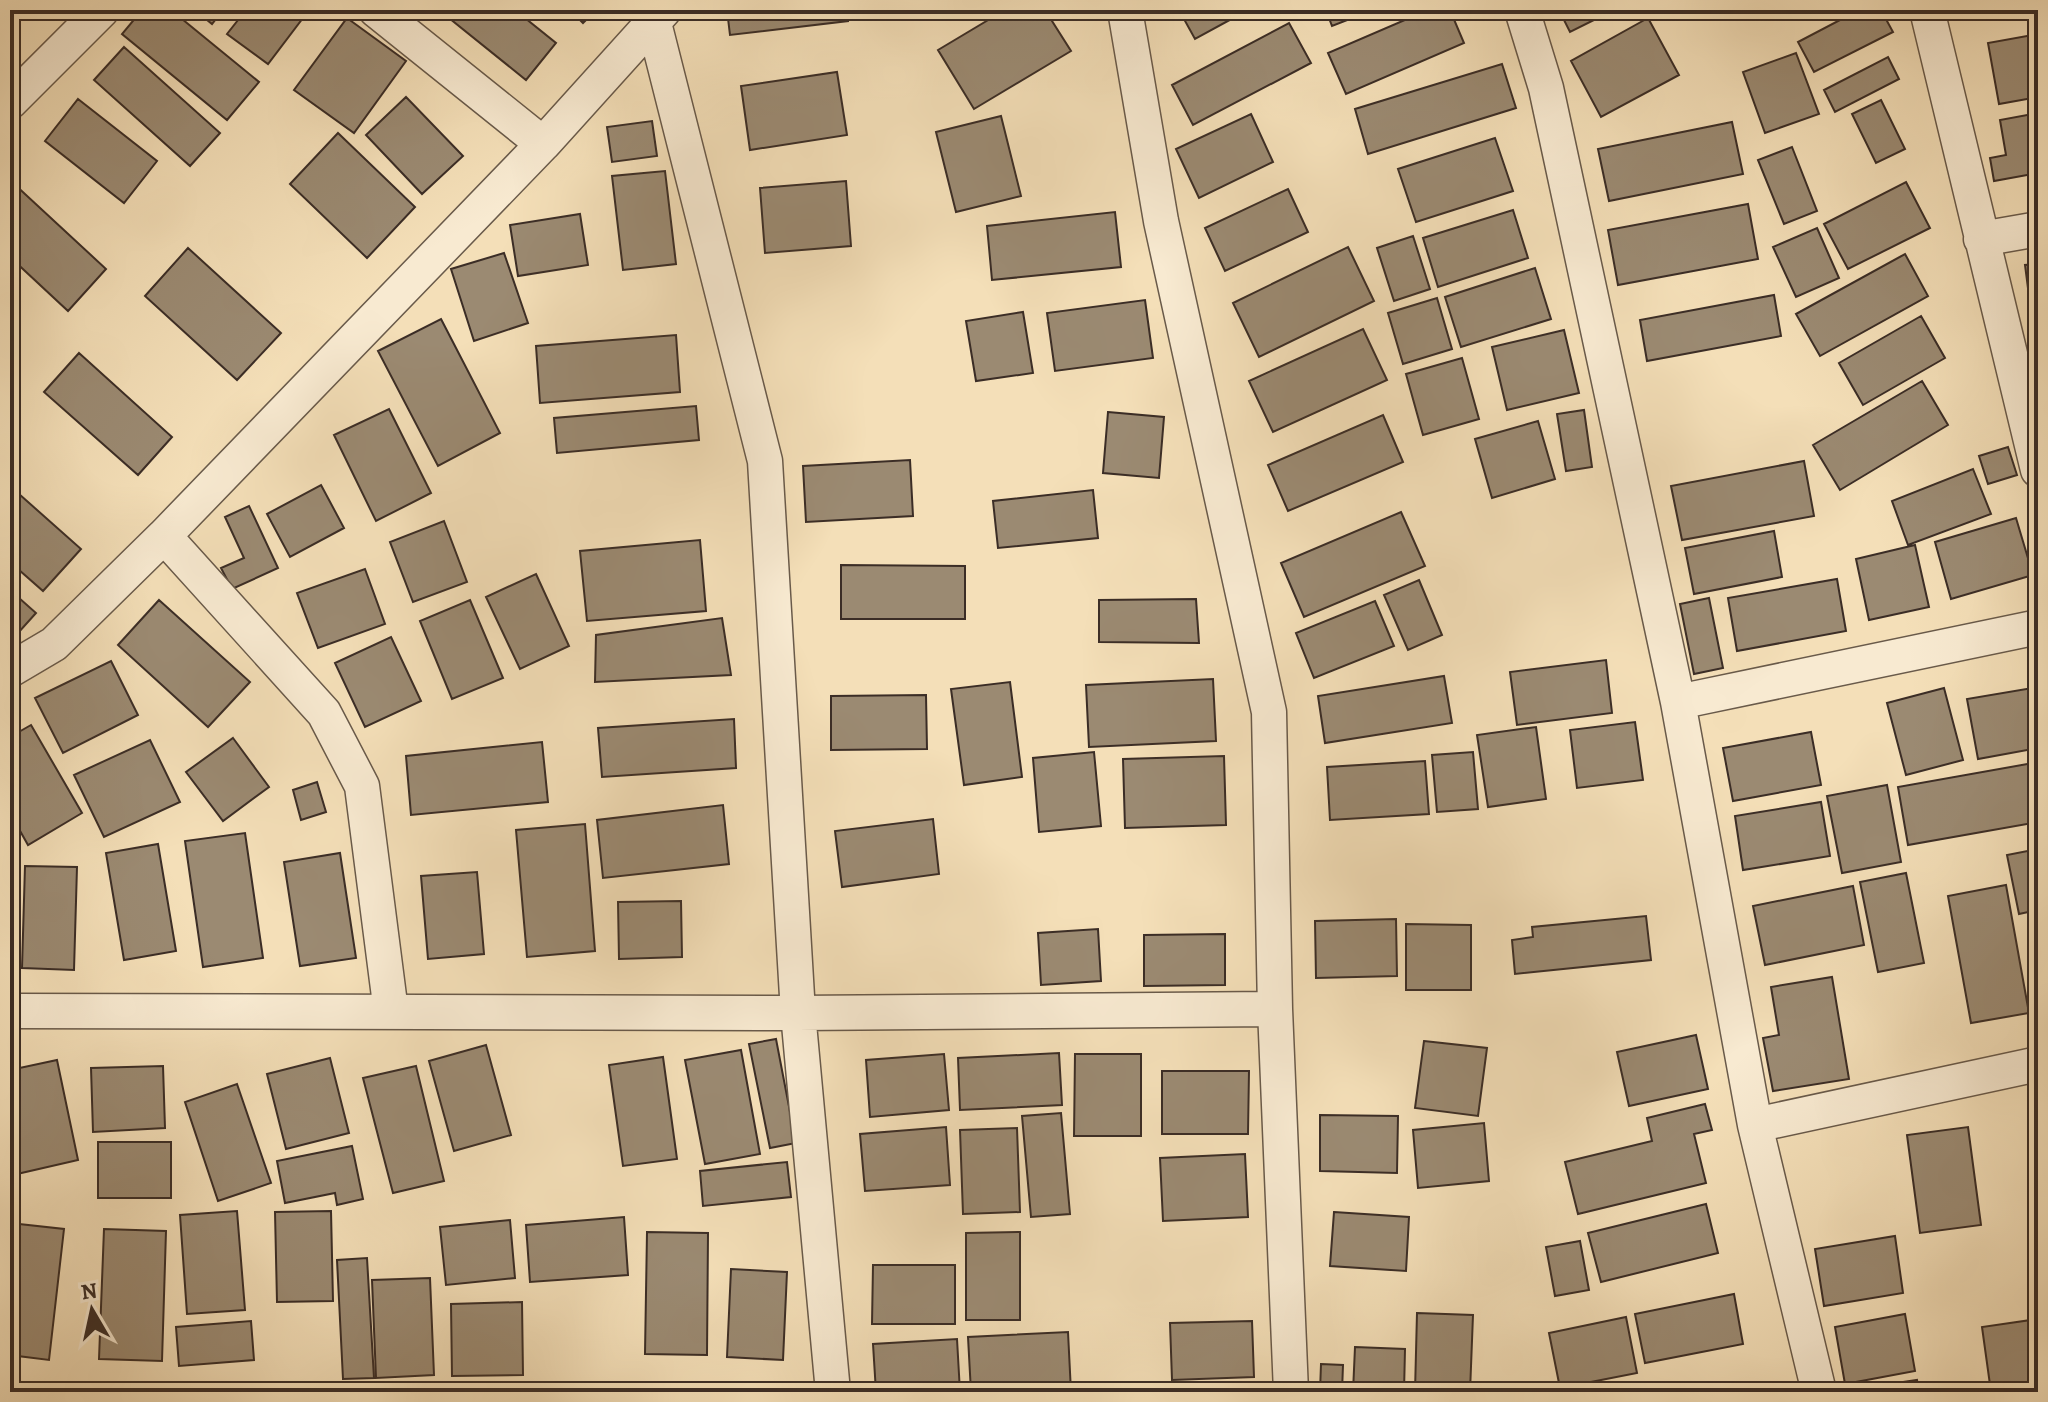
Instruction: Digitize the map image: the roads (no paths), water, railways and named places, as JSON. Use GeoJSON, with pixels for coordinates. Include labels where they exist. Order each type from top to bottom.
{"type":"FeatureCollection","features":[{"type":"Feature","properties":{"kind":"street"},"geometry":{"type":"LineString","coordinates":[[10,102],[102,10]]}},
{"type":"Feature","properties":{"kind":"street"},"geometry":{"type":"LineString","coordinates":[[376,10],[543,144]]}},
{"type":"Feature","properties":{"kind":"street"},"geometry":{"type":"LineString","coordinates":[[1125,10],[1161,221],[1269,712],[1275,1009],[1291,1392]]}},
{"type":"Feature","properties":{"kind":"street"},"geometry":{"type":"LineString","coordinates":[[1522,10],[1546,88],[1678,702],[1755,1125],[1819,1392]]}},
{"type":"Feature","properties":{"kind":"street"},"geometry":{"type":"LineString","coordinates":[[1927,10],[2038,470]]}},
{"type":"Feature","properties":{"kind":"street"},"geometry":{"type":"LineString","coordinates":[[10,670],[54,644],[164,536],[543,144],[659,16]]}},
{"type":"Feature","properties":{"kind":"street"},"geometry":{"type":"LineString","coordinates":[[659,16],[765,461],[798,1013],[833,1392]]}},
{"type":"Feature","properties":{"kind":"street"},"geometry":{"type":"LineString","coordinates":[[1981,239],[2038,229]]}},
{"type":"Feature","properties":{"kind":"street"},"geometry":{"type":"LineString","coordinates":[[164,536],[324,713],[362,786],[391,1012]]}},
{"type":"Feature","properties":{"kind":"street"},"geometry":{"type":"LineString","coordinates":[[1678,702],[2038,627]]}},
{"type":"Feature","properties":{"kind":"street"},"geometry":{"type":"LineString","coordinates":[[10,1011],[798,1013],[1275,1009]]}},
{"type":"Feature","properties":{"kind":"street"},"geometry":{"type":"LineString","coordinates":[[1755,1125],[2038,1064]]}}]}
